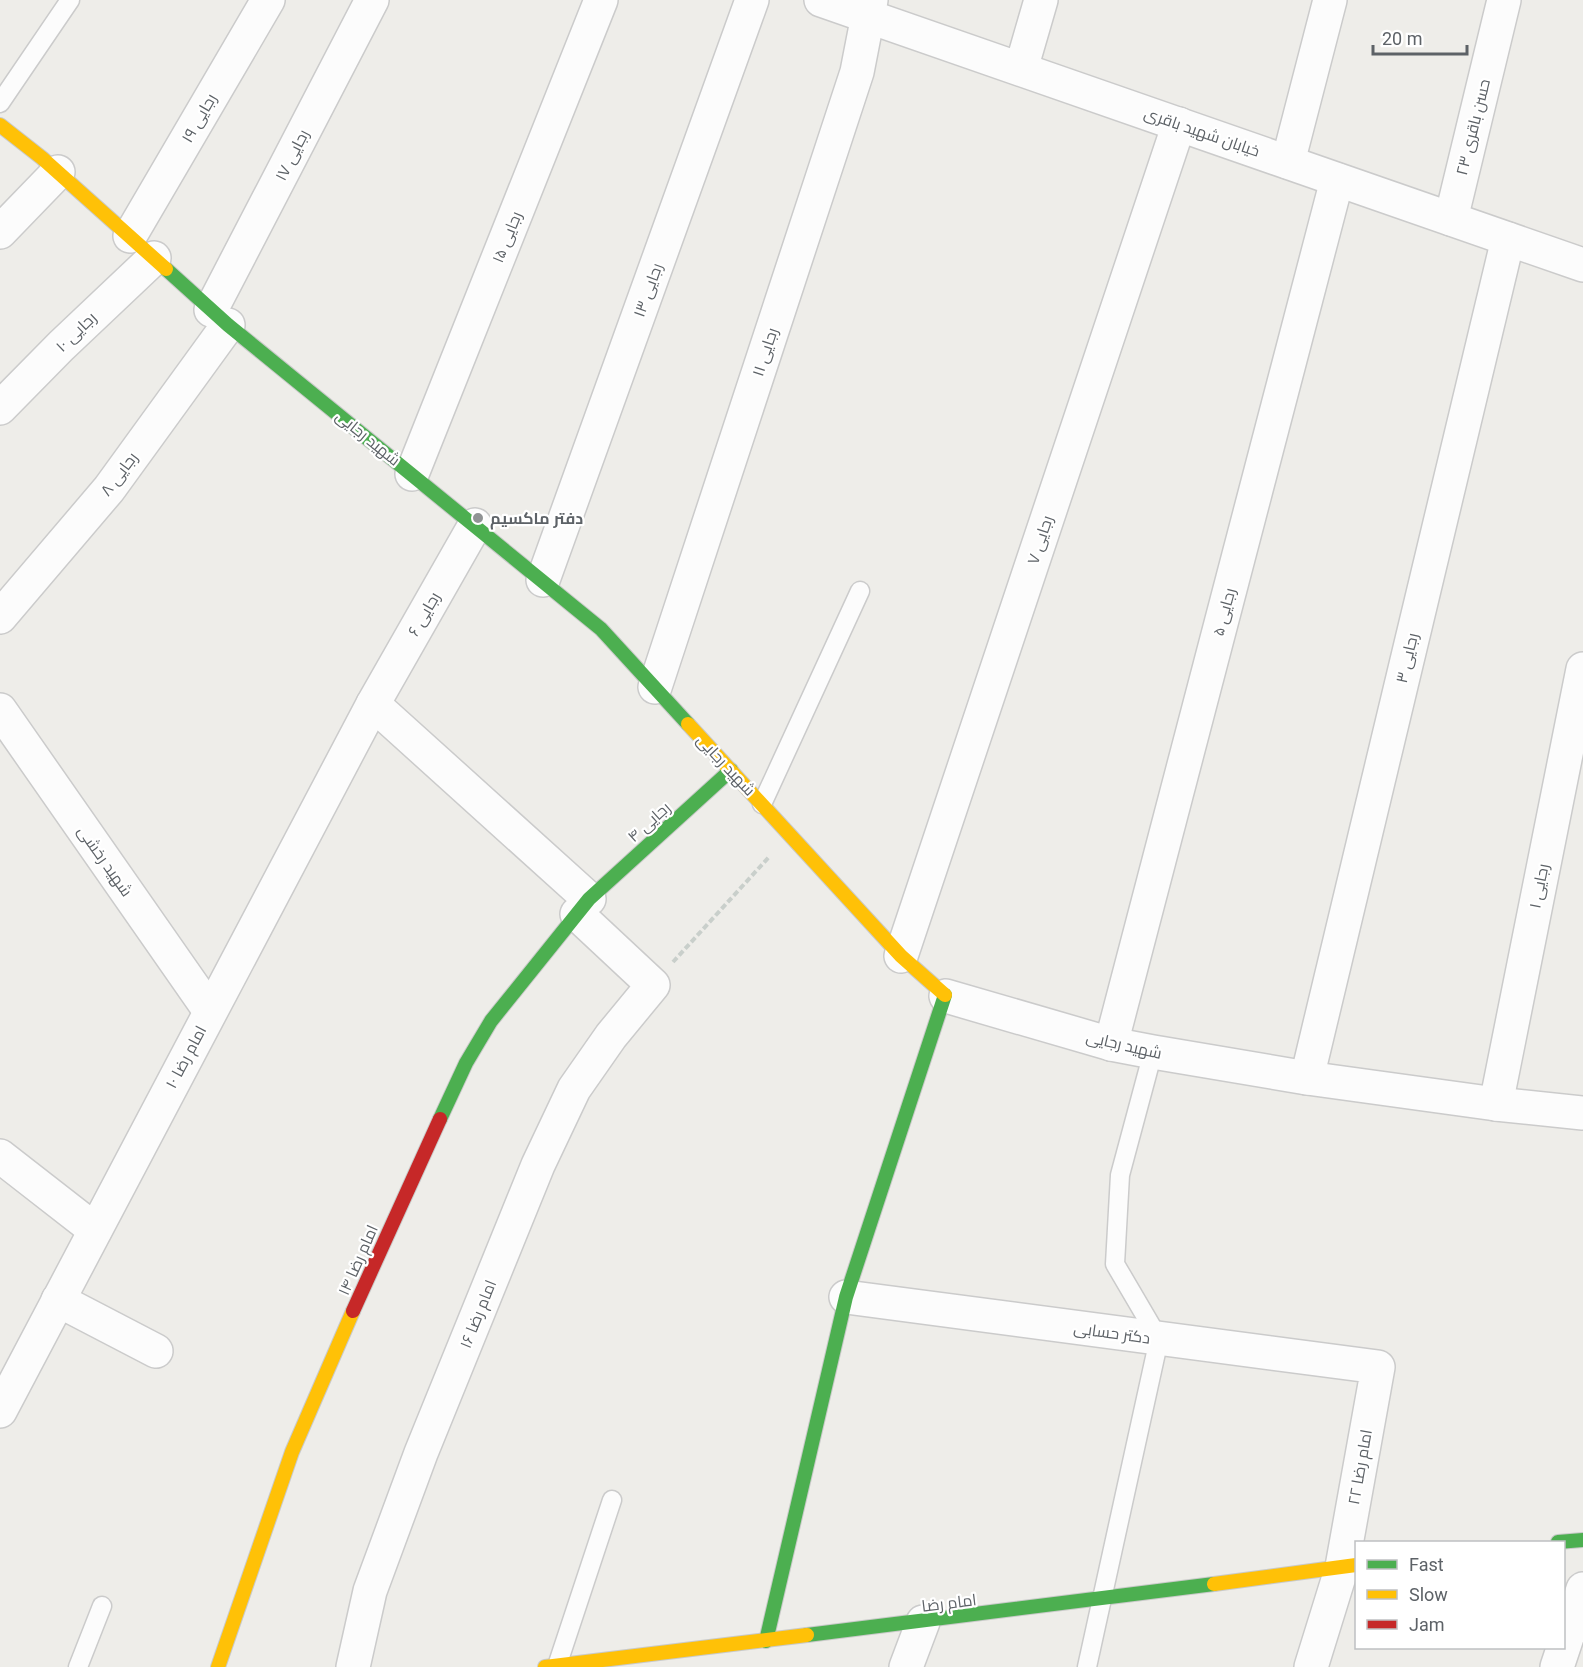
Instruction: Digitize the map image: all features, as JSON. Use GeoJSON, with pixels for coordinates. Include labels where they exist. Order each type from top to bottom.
{"type":"FeatureCollection","features":[{"type":"Feature","properties":{"kind":"street","name":"رجایی ۱۹"},"geometry":{"type":"LineString","coordinates":[[130,236],[268,0]]}},
{"type":"Feature","properties":{"kind":"street","name":"رجایی ۱۷"},"geometry":{"type":"LineString","coordinates":[[219,317],[372,0]]}},
{"type":"Feature","properties":{"kind":"street","name":"رجایی ۱۵"},"geometry":{"type":"LineString","coordinates":[[412,474],[601,0]]}},
{"type":"Feature","properties":{"kind":"street","name":"رجایی ۱۳"},"geometry":{"type":"LineString","coordinates":[[543,580],[752,0]]}},
{"type":"Feature","properties":{"kind":"street","name":"خیابان شهید باقری"},"geometry":{"type":"LineString","coordinates":[[821,0],[869,8],[1021,69],[1583,265]]}},
{"type":"Feature","properties":{"kind":"street"},"geometry":{"type":"LineString","coordinates":[[1021,69],[1041,0]]}},
{"type":"Feature","properties":{"kind":"street"},"geometry":{"type":"LineString","coordinates":[[1288,162],[1330,0]]}},
{"type":"Feature","properties":{"kind":"street","name":"حسن باقری ۲۳"},"geometry":{"type":"LineString","coordinates":[[1451,219],[1504,0]]}},
{"type":"Feature","properties":{"kind":"street","name":"رجایی ۱۱"},"geometry":{"type":"LineString","coordinates":[[655,687],[857,72],[869,8]]}},
{"type":"Feature","properties":{"kind":"street","name":"رجایی ۷"},"geometry":{"type":"LineString","coordinates":[[901,956],[1179,124]]}},
{"type":"Feature","properties":{"kind":"street","name":"شهید رجایی"},"geometry":{"type":"LineString","coordinates":[[0,125],[58,172],[219,317],[601,629],[901,956],[946,996],[1111,1044],[1153,1052],[1307,1078],[1496,1104],[1583,1113]]}},
{"type":"Feature","properties":{"kind":"street"},"geometry":{"type":"LineString","coordinates":[[0,232],[58,172]]}},
{"type":"Feature","properties":{"kind":"street","name":"رجایی ۵"},"geometry":{"type":"LineString","coordinates":[[1111,1044],[1337,180]]}},
{"type":"Feature","properties":{"kind":"street","name":"رجایی ۳"},"geometry":{"type":"LineString","coordinates":[[1307,1078],[1508,239]]}},
{"type":"Feature","properties":{"kind":"street","name":"رجایی ۱۰"},"geometry":{"type":"LineString","coordinates":[[0,408],[61,346],[154,258]]}},
{"type":"Feature","properties":{"kind":"street","name":"رجایی ۸"},"geometry":{"type":"LineString","coordinates":[[0,617],[109,489],[219,317]]}},
{"type":"Feature","properties":{"kind":"street","name":"رجایی ۶"},"geometry":{"type":"LineString","coordinates":[[373,704],[476,525]]}},
{"type":"Feature","properties":{"kind":"street","name":"رجایی ۱"},"geometry":{"type":"LineString","coordinates":[[1496,1104],[1583,669]]}},
{"type":"Feature","properties":{"kind":"street"},"geometry":{"type":"LineString","coordinates":[[373,704],[583,906],[652,985]]}},
{"type":"Feature","properties":{"kind":"street","name":"امام رضا ۱۰"},"geometry":{"type":"LineString","coordinates":[[0,1411],[373,704]]}},
{"type":"Feature","properties":{"kind":"street","name":"شهید رخشی"},"geometry":{"type":"LineString","coordinates":[[0,710],[210,1011]]}},
{"type":"Feature","properties":{"kind":"street","name":"رجایی ۴"},"geometry":{"type":"LineString","coordinates":[[583,906],[730,770]]}},
{"type":"Feature","properties":{"kind":"street","name":"امام رضا ۱۴"},"geometry":{"type":"LineString","coordinates":[[218,1667],[291,1452],[378,1254],[466,1063],[491,1021],[583,906]]}},
{"type":"Feature","properties":{"kind":"street","name":"امام رضا ۱۶"},"geometry":{"type":"LineString","coordinates":[[353,1667],[370,1591],[401,1506],[538,1165],[574,1089],[611,1036],[652,985]]}},
{"type":"Feature","properties":{"kind":"street"},"geometry":{"type":"LineString","coordinates":[[766,1641],[846,1296],[946,996]]}},
{"type":"Feature","properties":{"kind":"street"},"geometry":{"type":"LineString","coordinates":[[0,1156],[95,1230]]}},
{"type":"Feature","properties":{"kind":"street","name":"دکتر حسابی"},"geometry":{"type":"LineString","coordinates":[[846,1296],[1378,1367]]}},
{"type":"Feature","properties":{"kind":"street"},"geometry":{"type":"LineString","coordinates":[[58,1300],[156,1351]]}},
{"type":"Feature","properties":{"kind":"street","name":"امام رضا ۲۲"},"geometry":{"type":"LineString","coordinates":[[1311,1667],[1349,1566],[1378,1367]]}},
{"type":"Feature","properties":{"kind":"street"},"geometry":{"type":"LineString","coordinates":[[1565,1541],[1583,1540]]}},
{"type":"Feature","properties":{"kind":"street","name":"امام رضا"},"geometry":{"type":"LineString","coordinates":[[551,1666],[609,1663],[1349,1566]]}},
{"type":"Feature","properties":{"kind":"street"},"geometry":{"type":"LineString","coordinates":[[1565,1643],[1583,1589]]}},
{"type":"Feature","properties":{"kind":"street"},"geometry":{"type":"LineString","coordinates":[[906,1667],[923,1623]]}},
{"type":"Feature","properties":{"kind":"street"},"geometry":{"type":"LineString","coordinates":[[1557,1667],[1563,1649]]}},
{"type":"Feature","properties":{"kind":"lane"},"geometry":{"type":"LineString","coordinates":[[0,103],[70,0]]}},
{"type":"Feature","properties":{"kind":"lane"},"geometry":{"type":"LineString","coordinates":[[762,804],[860,591]]}},
{"type":"Feature","properties":{"kind":"lane"},"geometry":{"type":"LineString","coordinates":[[1086,1667],[1159,1339],[1116,1264],[1120,1175],[1153,1052]]}},
{"type":"Feature","properties":{"kind":"lane"},"geometry":{"type":"LineString","coordinates":[[551,1666],[612,1500]]}},
{"type":"Feature","properties":{"kind":"lane"},"geometry":{"type":"LineString","coordinates":[[78,1667],[102,1606]]}},
{"type":"Feature","properties":{"kind":"path"},"geometry":{"type":"LineString","coordinates":[[652,985],[789,834]]}},
{"type":"Feature","properties":{"kind":"traffic: fast"},"geometry":{"type":"LineString","coordinates":[[166,269],[228,325],[601,629],[688,724]]}},
{"type":"Feature","properties":{"kind":"traffic: fast"},"geometry":{"type":"LineString","coordinates":[[440,1119],[466,1063],[491,1021],[589,899],[731,770]]}},
{"type":"Feature","properties":{"kind":"traffic: fast"},"geometry":{"type":"LineString","coordinates":[[766,1641],[846,1297],[945,995]]}},
{"type":"Feature","properties":{"kind":"traffic: fast"},"geometry":{"type":"LineString","coordinates":[[1565,1541],[1583,1540]]}},
{"type":"Feature","properties":{"kind":"traffic: fast"},"geometry":{"type":"LineString","coordinates":[[807,1635],[1214,1584]]}},
{"type":"Feature","properties":{"kind":"traffic: slow"},"geometry":{"type":"LineString","coordinates":[[0,125],[42,158],[166,269]]}},
{"type":"Feature","properties":{"kind":"traffic: slow"},"geometry":{"type":"LineString","coordinates":[[688,724],[901,956],[945,995]]}},
{"type":"Feature","properties":{"kind":"traffic: slow"},"geometry":{"type":"LineString","coordinates":[[218,1667],[292,1452],[353,1311]]}},
{"type":"Feature","properties":{"kind":"traffic: slow"},"geometry":{"type":"LineString","coordinates":[[1214,1584],[1355,1565]]}},
{"type":"Feature","properties":{"kind":"traffic: slow"},"geometry":{"type":"LineString","coordinates":[[545,1667],[807,1635]]}},
{"type":"Feature","properties":{"kind":"traffic: jam"},"geometry":{"type":"LineString","coordinates":[[353,1311],[440,1119]]}},
{"type":"Feature","properties":{"kind":"place","name":"دفتر ماکسیم"},"geometry":{"type":"Point","coordinates":[478,518]}}]}
